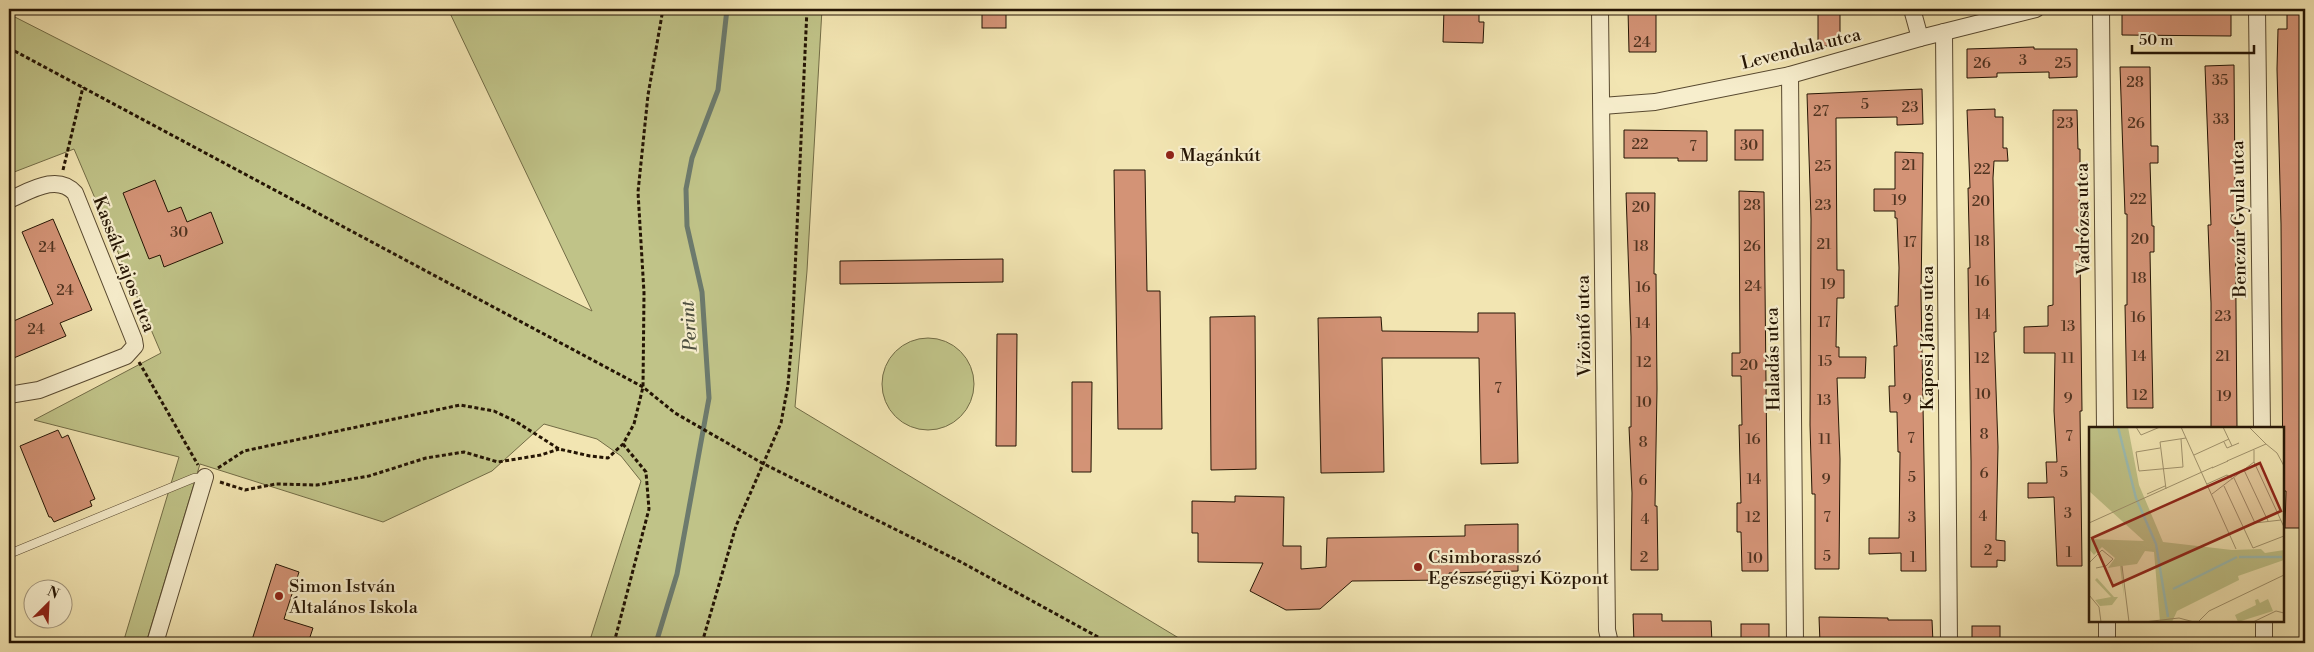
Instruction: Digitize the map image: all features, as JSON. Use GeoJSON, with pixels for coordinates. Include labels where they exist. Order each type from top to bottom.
{"type":"FeatureCollection","features":[{"type":"Feature","properties":{"kind":"street","name":"Vízöntő utca"},"geometry":{"type":"LineString","coordinates":[[1600,9],[1607,630],[1610,643]]}},
{"type":"Feature","properties":{"kind":"street"},"geometry":{"type":"LineString","coordinates":[[1912,9],[1920,38]]}},
{"type":"Feature","properties":{"kind":"street","name":"Levendula utca"},"geometry":{"type":"LineString","coordinates":[[1602,106],[1655,102],[1790,75],[1920,38],[2036,9]]}},
{"type":"Feature","properties":{"kind":"street","name":"Vadrózsa utca"},"geometry":{"type":"LineString","coordinates":[[2101,9],[2105,427]]}},
{"type":"Feature","properties":{"kind":"street","name":"Benczúr Gyula utca"},"geometry":{"type":"LineString","coordinates":[[2257,9],[2262,427]]}},
{"type":"Feature","properties":{"kind":"street","name":"Kaposi János utca"},"geometry":{"type":"LineString","coordinates":[[1944,32],[1949,643]]}},
{"type":"Feature","properties":{"kind":"street","name":"Haladás utca"},"geometry":{"type":"LineString","coordinates":[[1790,75],[1795,643]]}},
{"type":"Feature","properties":{"kind":"street"},"geometry":{"type":"LineString","coordinates":[[9,200],[51,183],[60,183]]}},
{"type":"Feature","properties":{"kind":"street","name":"Kassák Lajos utca"},"geometry":{"type":"LineString","coordinates":[[9,395],[40,390],[126,356],[135,346],[75,193],[69,186],[60,183]]}},
{"type":"Feature","properties":{"kind":"street"},"geometry":{"type":"LineString","coordinates":[[154,643],[205,477]]}},
{"type":"Feature","properties":{"kind":"street"},"geometry":{"type":"LineString","coordinates":[[2107,622],[2108,643]]}},
{"type":"Feature","properties":{"kind":"street"},"geometry":{"type":"LineString","coordinates":[[2264,622],[2264,643]]}},
{"type":"Feature","properties":{"kind":"lane"},"geometry":{"type":"LineString","coordinates":[[9,554],[194,478],[205,477]]}},
{"type":"Feature","properties":{"kind":"path"},"geometry":{"type":"LineString","coordinates":[[205,477],[244,451],[460,405],[494,411],[515,421],[559,449],[608,458],[623,444],[634,424],[643,387],[644,293],[638,192],[648,95],[663,9]]}},
{"type":"Feature","properties":{"kind":"path"},"geometry":{"type":"LineString","coordinates":[[702,643],[736,526],[781,423],[788,384],[793,327],[807,9]]}},
{"type":"Feature","properties":{"kind":"path"},"geometry":{"type":"LineString","coordinates":[[9,48],[643,387],[674,413],[762,463],[961,562],[1109,643]]}},
{"type":"Feature","properties":{"kind":"path"},"geometry":{"type":"LineString","coordinates":[[60,183],[83,88]]}},
{"type":"Feature","properties":{"kind":"path"},"geometry":{"type":"LineString","coordinates":[[132,351],[205,477],[245,490],[276,484],[317,485],[370,476],[426,458],[464,452],[498,462],[541,455],[559,449]]}},
{"type":"Feature","properties":{"kind":"path"},"geometry":{"type":"LineString","coordinates":[[614,643],[649,509],[646,472],[623,444]]}},
{"type":"Feature","properties":{"kind":"green space"},"geometry":{"type":"Polygon","coordinates":[[[448,9],[822,9],[807,271],[795,407],[1187,643],[589,643],[641,481],[621,456],[597,439],[544,424],[492,471],[383,522],[200,464],[146,643],[123,643],[179,457],[34,420],[161,353],[74,149],[9,174],[9,14],[592,311],[448,9]]]}},
{"type":"Feature","properties":{"kind":"green space"},"geometry":{"type":"Polygon","coordinates":[[[928,338],[946,341],[961,351],[971,366],[974,384],[971,402],[961,417],[946,427],[928,430],[910,427],[895,417],[885,402],[882,384],[885,366],[895,351],[910,341],[928,338]]]}},
{"type":"Feature","properties":{"kind":"building"},"geometry":{"type":"Polygon","coordinates":[[[982,9],[1006,9],[1006,28],[982,28],[982,9]]]}},
{"type":"Feature","properties":{"kind":"building"},"geometry":{"type":"Polygon","coordinates":[[[1444,9],[1479,9],[1479,22],[1484,22],[1483,43],[1443,42],[1444,9]]]}},
{"type":"Feature","properties":{"kind":"building"},"geometry":{"type":"Polygon","coordinates":[[[1628,9],[1656,9],[1656,52],[1629,52],[1628,9]]]}},
{"type":"Feature","properties":{"kind":"building"},"geometry":{"type":"Polygon","coordinates":[[[1818,9],[1840,9],[1840,46],[1818,46],[1818,9]]]}},
{"type":"Feature","properties":{"kind":"building"},"geometry":{"type":"Polygon","coordinates":[[[2122,9],[2231,9],[2231,36],[2122,35],[2122,9]]]}},
{"type":"Feature","properties":{"kind":"building"},"geometry":{"type":"Polygon","coordinates":[[[2287,9],[2305,9],[2305,528],[2285,528],[2286,491],[2284,491],[2283,427],[2281,224],[2277,69],[2278,29],[2287,29],[2287,9]]]}},
{"type":"Feature","properties":{"kind":"building"},"geometry":{"type":"Polygon","coordinates":[[[2034,47],[2034,49],[2077,49],[2077,77],[2049,78],[2049,72],[1997,73],[1997,77],[1967,78],[1967,49],[2034,47]]]}},
{"type":"Feature","properties":{"kind":"building"},"geometry":{"type":"Polygon","coordinates":[[[2234,65],[2237,427],[2211,427],[2211,303],[2208,225],[2211,225],[2205,66],[2234,65]]]}},
{"type":"Feature","properties":{"kind":"building"},"geometry":{"type":"Polygon","coordinates":[[[2120,67],[2150,67],[2151,146],[2158,146],[2158,163],[2150,163],[2152,226],[2154,226],[2154,252],[2150,252],[2153,408],[2127,408],[2125,305],[2127,305],[2127,214],[2125,214],[2120,67]]]}},
{"type":"Feature","properties":{"kind":"building"},"geometry":{"type":"Polygon","coordinates":[[[1922,89],[1923,124],[1897,125],[1897,117],[1836,118],[1837,270],[1844,270],[1844,298],[1837,298],[1836,347],[1839,347],[1839,357],[1866,357],[1865,378],[1837,378],[1840,459],[1839,569],[1815,569],[1815,494],[1812,494],[1810,425],[1811,219],[1807,94],[1922,89]]]}},
{"type":"Feature","properties":{"kind":"building"},"geometry":{"type":"Polygon","coordinates":[[[1995,109],[1995,117],[2003,117],[2003,148],[2007,148],[2008,161],[1994,161],[1993,178],[1996,332],[1994,332],[1998,447],[1996,540],[2005,541],[2005,561],[1997,560],[1997,567],[1971,567],[1968,268],[1970,268],[1968,188],[1970,188],[1967,110],[1995,109]]]}},
{"type":"Feature","properties":{"kind":"building"},"geometry":{"type":"Polygon","coordinates":[[[2053,110],[2077,110],[2078,149],[2080,149],[2082,566],[2057,566],[2054,497],[2028,498],[2028,483],[2047,483],[2046,462],[2057,462],[2054,411],[2055,353],[2024,353],[2024,327],[2048,326],[2048,306],[2053,305],[2053,110]]]}},
{"type":"Feature","properties":{"kind":"building"},"geometry":{"type":"Polygon","coordinates":[[[1624,130],[1707,131],[1707,161],[1678,161],[1678,158],[1624,158],[1624,130]]]}},
{"type":"Feature","properties":{"kind":"building"},"geometry":{"type":"Polygon","coordinates":[[[1735,130],[1763,130],[1763,160],[1735,160],[1735,130]]]}},
{"type":"Feature","properties":{"kind":"building"},"geometry":{"type":"Polygon","coordinates":[[[1895,152],[1923,153],[1921,294],[1926,571],[1901,571],[1901,553],[1869,554],[1869,538],[1899,538],[1900,452],[1898,452],[1897,412],[1890,412],[1889,386],[1895,386],[1894,346],[1897,346],[1895,306],[1898,306],[1899,268],[1897,218],[1895,218],[1895,211],[1874,211],[1874,189],[1895,189],[1895,152]]]}},
{"type":"Feature","properties":{"kind":"building"},"geometry":{"type":"Polygon","coordinates":[[[1114,170],[1145,170],[1147,291],[1160,291],[1162,429],[1118,429],[1114,170]]]}},
{"type":"Feature","properties":{"kind":"building"},"geometry":{"type":"Polygon","coordinates":[[[155,180],[168,212],[181,207],[187,222],[211,212],[223,243],[164,267],[160,255],[149,259],[123,193],[155,180]]]}},
{"type":"Feature","properties":{"kind":"building"},"geometry":{"type":"Polygon","coordinates":[[[1739,191],[1764,192],[1768,571],[1742,571],[1741,532],[1737,532],[1737,503],[1741,503],[1739,425],[1742,425],[1741,376],[1732,376],[1732,353],[1740,353],[1739,191]]]}},
{"type":"Feature","properties":{"kind":"building"},"geometry":{"type":"Polygon","coordinates":[[[1626,193],[1655,193],[1654,274],[1656,274],[1657,389],[1655,506],[1657,506],[1658,570],[1631,570],[1632,493],[1629,427],[1631,427],[1631,337],[1626,193]]]}},
{"type":"Feature","properties":{"kind":"building"},"geometry":{"type":"Polygon","coordinates":[[[53,219],[92,310],[60,323],[66,336],[9,360],[9,323],[53,304],[22,232],[53,219]]]}},
{"type":"Feature","properties":{"kind":"building"},"geometry":{"type":"Polygon","coordinates":[[[1003,259],[1003,282],[840,284],[840,261],[1003,259]]]}},
{"type":"Feature","properties":{"kind":"building"},"geometry":{"type":"Polygon","coordinates":[[[1478,313],[1515,313],[1518,463],[1481,464],[1479,358],[1382,358],[1384,472],[1321,473],[1318,318],[1381,317],[1382,331],[1478,332],[1478,313]]]}},
{"type":"Feature","properties":{"kind":"building"},"geometry":{"type":"Polygon","coordinates":[[[1255,316],[1256,469],[1211,470],[1210,317],[1255,316]]]}},
{"type":"Feature","properties":{"kind":"building"},"geometry":{"type":"Polygon","coordinates":[[[997,334],[1017,334],[1016,446],[996,446],[997,334]]]}},
{"type":"Feature","properties":{"kind":"building"},"geometry":{"type":"Polygon","coordinates":[[[1072,382],[1092,382],[1091,472],[1072,472],[1072,382]]]}},
{"type":"Feature","properties":{"kind":"building"},"geometry":{"type":"Polygon","coordinates":[[[58,430],[62,438],[68,435],[95,499],[90,501],[92,506],[54,522],[49,517],[20,446],[58,430]]]}},
{"type":"Feature","properties":{"kind":"building","name":"Csimborasszó Egészségügyi Központ"},"geometry":{"type":"Polygon","coordinates":[[[1235,496],[1284,497],[1283,546],[1301,546],[1301,569],[1326,567],[1327,538],[1465,536],[1465,525],[1518,524],[1518,571],[1449,573],[1449,580],[1352,581],[1320,609],[1286,610],[1250,591],[1263,563],[1198,562],[1198,533],[1192,533],[1192,501],[1235,502],[1235,496]]]}},
{"type":"Feature","properties":{"kind":"building","name":"Simon István Általános Iskola"},"geometry":{"type":"Polygon","coordinates":[[[276,564],[299,572],[284,619],[313,628],[308,643],[251,643],[276,564]]]}},
{"type":"Feature","properties":{"kind":"building"},"geometry":{"type":"Polygon","coordinates":[[[1633,614],[1662,614],[1662,621],[1711,621],[1712,643],[1634,643],[1633,614]]]}},
{"type":"Feature","properties":{"kind":"building"},"geometry":{"type":"Polygon","coordinates":[[[1819,617],[1932,620],[1933,643],[1820,643],[1819,617]]]}},
{"type":"Feature","properties":{"kind":"building"},"geometry":{"type":"Polygon","coordinates":[[[1741,624],[1769,624],[1769,643],[1741,643],[1741,624]]]}},
{"type":"Feature","properties":{"kind":"building"},"geometry":{"type":"Polygon","coordinates":[[[1972,626],[2000,626],[2000,643],[1972,643],[1972,626]]]}},
{"type":"Feature","properties":{"kind":"waterway","name":"Perint"},"geometry":{"type":"LineString","coordinates":[[656,643],[677,574],[709,398],[702,292],[687,226],[686,189],[692,158],[718,90],[727,9]]}},
{"type":"Feature","properties":{"kind":"place","name":"Magánkút"},"geometry":{"type":"Point","coordinates":[1170,155]}},
{"type":"Feature","properties":{"kind":"place","name":"Csimborasszó Egészségügyi Központ"},"geometry":{"type":"Point","coordinates":[1418,567]}},
{"type":"Feature","properties":{"kind":"place","name":"Simon István Általános Iskola"},"geometry":{"type":"Point","coordinates":[279,596]}}]}
